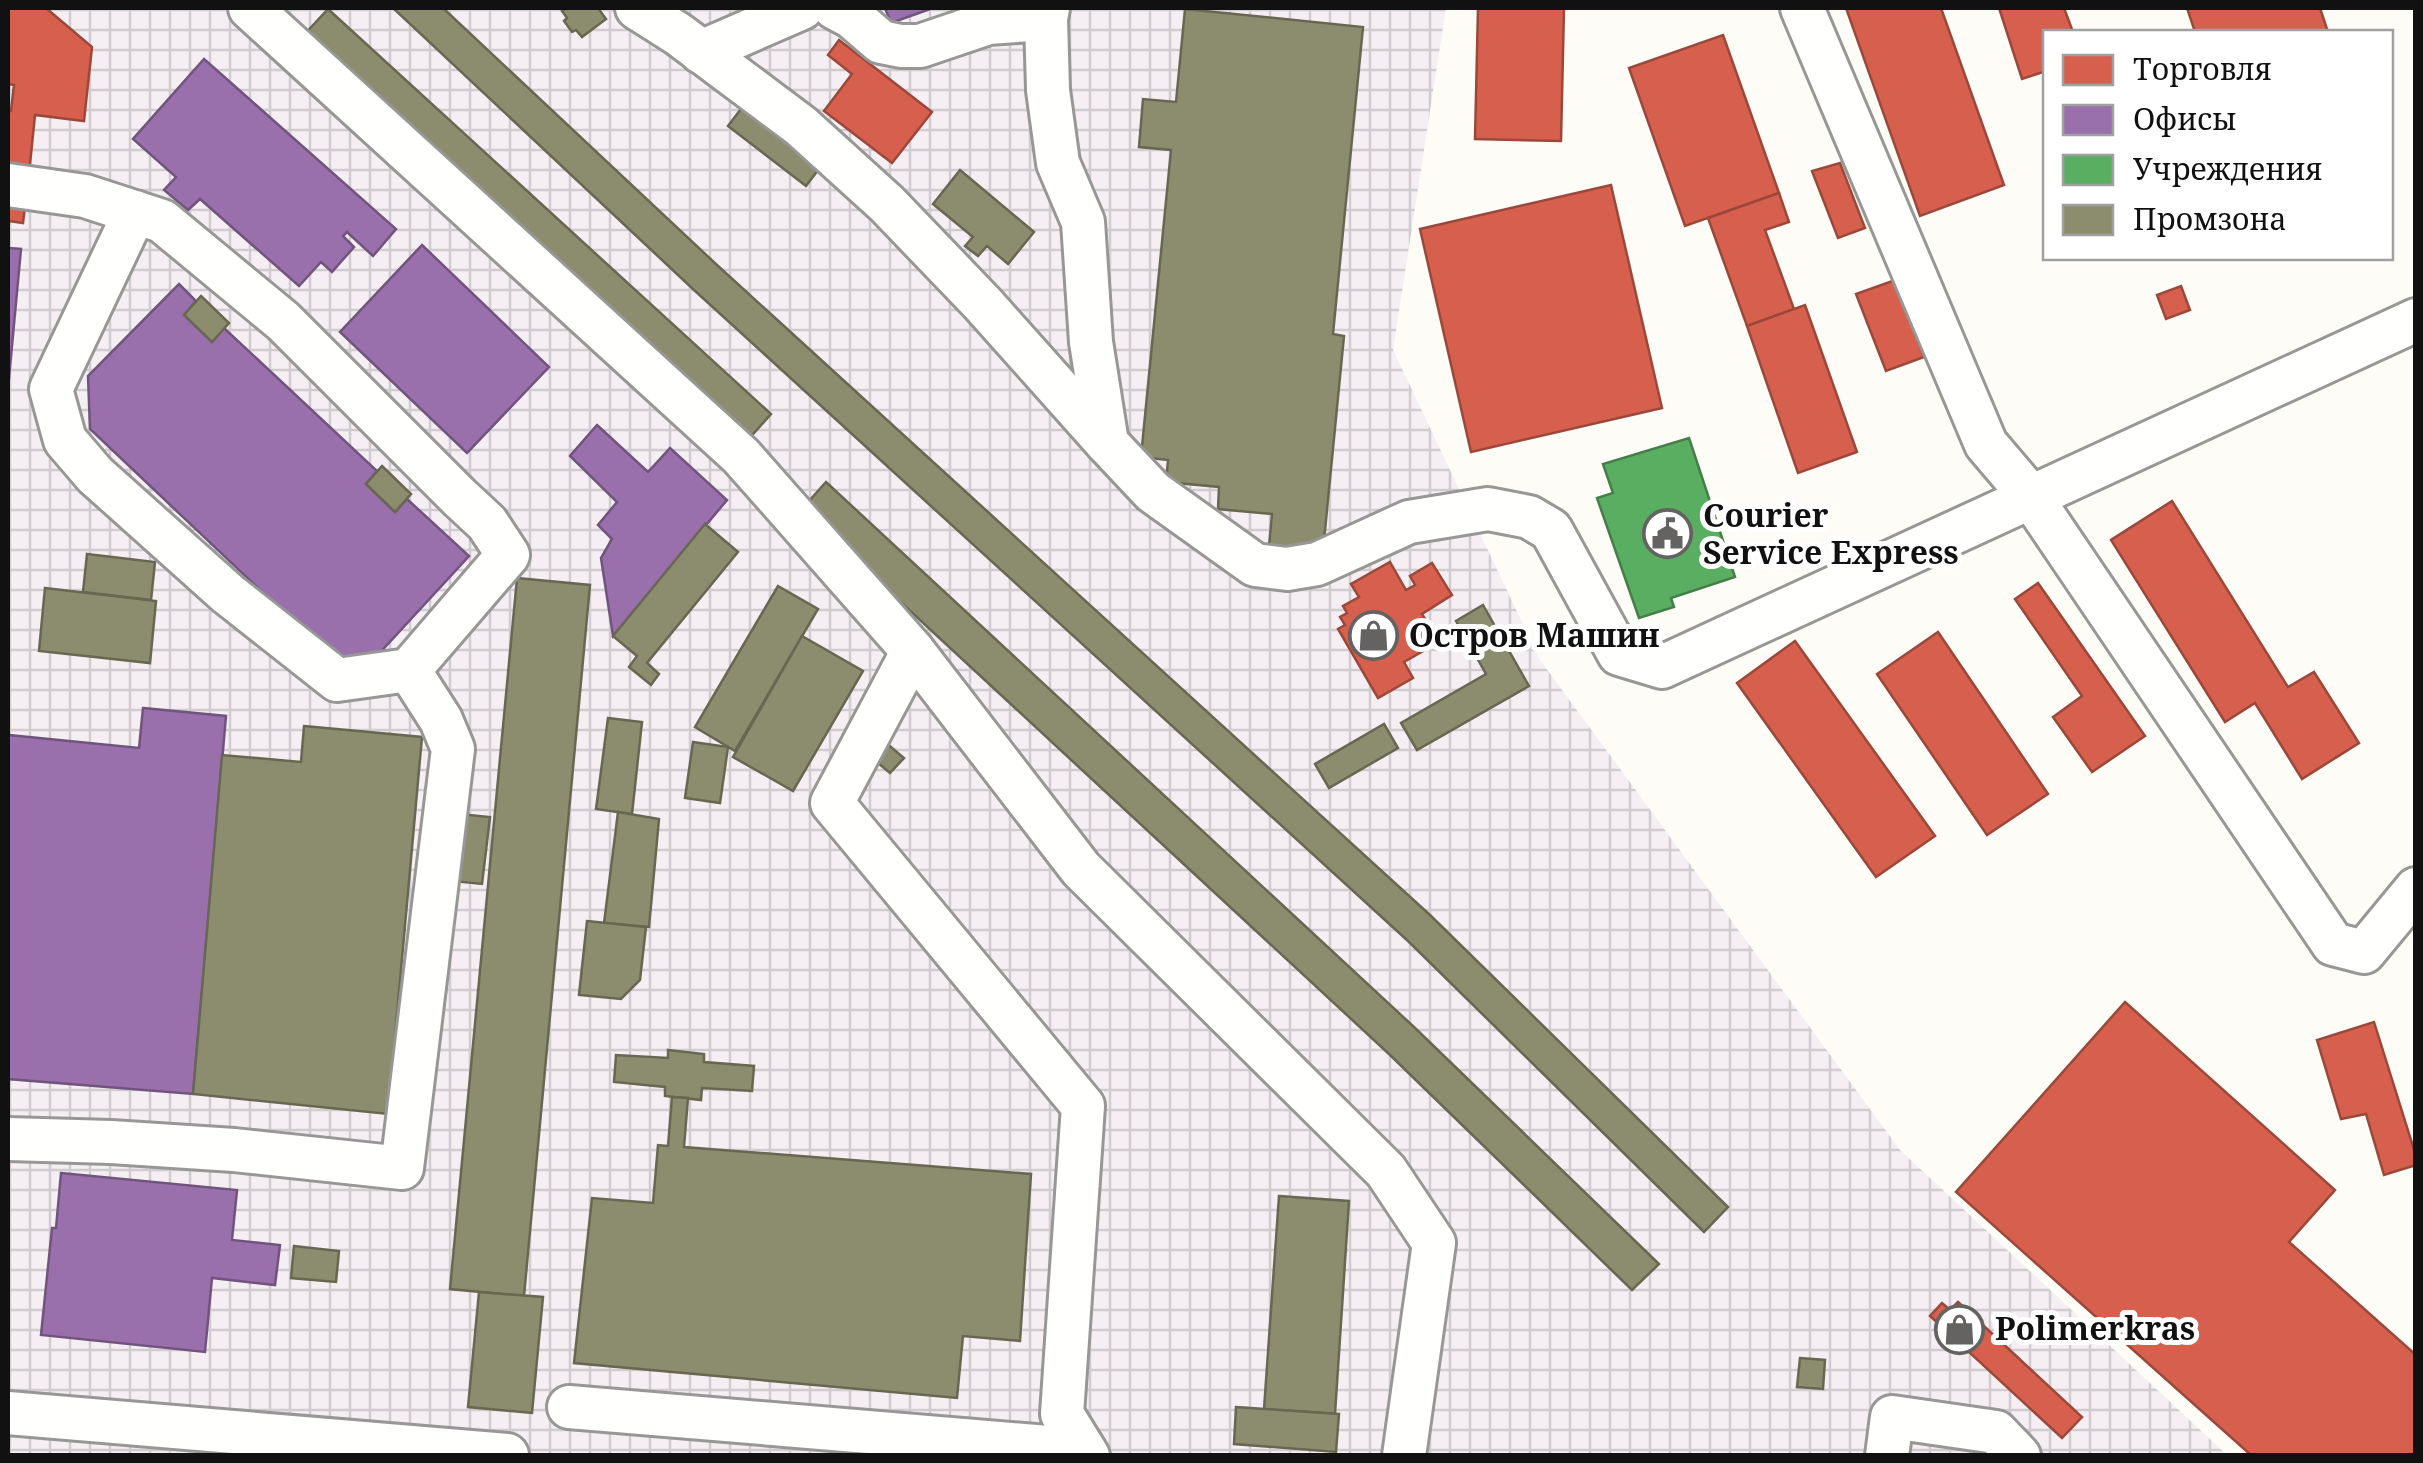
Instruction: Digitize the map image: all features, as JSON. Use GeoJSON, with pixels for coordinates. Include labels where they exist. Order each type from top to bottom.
{"type":"FeatureCollection","features":[{"type":"Feature","properties":{"kind":"lane"},"geometry":{"type":"LineString","coordinates":[[250,8],[741,456],[914,651],[1081,869],[1386,1171],[1434,1243],[1404,1456]]}},
{"type":"Feature","properties":{"kind":"lane"},"geometry":{"type":"LineString","coordinates":[[637,8],[801,126],[888,204],[1153,492],[1255,565],[1286,569],[1317,564],[1410,522],[1488,509],[1529,516],[1551,530],[1619,654],[1662,667],[2416,320]]}},
{"type":"Feature","properties":{"kind":"lane"},"geometry":{"type":"LineString","coordinates":[[701,52],[802,8]]}},
{"type":"Feature","properties":{"kind":"lane"},"geometry":{"type":"LineString","coordinates":[[834,8],[852,16],[881,42],[901,46],[920,46],[988,23],[1047,13],[1048,90],[1055,145],[1058,163],[1082,222],[1091,342],[1107,444]]}},
{"type":"Feature","properties":{"kind":"lane"},"geometry":{"type":"LineString","coordinates":[[1802,8],[1986,444],[2030,497],[2333,944],[2364,952],[2416,889]]}},
{"type":"Feature","properties":{"kind":"lane"},"geometry":{"type":"LineString","coordinates":[[8,185],[85,196],[136,212],[162,221],[283,321],[488,523],[508,555],[409,670],[337,680],[214,581],[95,475],[65,440],[51,389],[136,212]]}},
{"type":"Feature","properties":{"kind":"lane"},"geometry":{"type":"LineString","coordinates":[[914,651],[832,803],[1083,1106],[1062,1414],[1086,1453]]}},
{"type":"Feature","properties":{"kind":"lane"},"geometry":{"type":"LineString","coordinates":[[8,1139],[234,1150],[402,1168],[454,750],[409,670]]}},
{"type":"Feature","properties":{"kind":"lane"},"geometry":{"type":"LineString","coordinates":[[569,1407],[1086,1453]]}},
{"type":"Feature","properties":{"kind":"lane"},"geometry":{"type":"LineString","coordinates":[[8,1412],[508,1455]]}},
{"type":"Feature","properties":{"kind":"lane"},"geometry":{"type":"LineString","coordinates":[[1887,1456],[1892,1416],[1996,1432],[2020,1456]]}},
{"type":"Feature","properties":{"kind":"shaded area"},"geometry":{"type":"Polygon","coordinates":[[[8,8],[1446,8],[1393,350],[1540,660],[1900,1150],[2227,1455],[8,1456],[8,8]]]}},
{"type":"Feature","properties":{"kind":"building: Торговля"},"geometry":{"type":"Polygon","coordinates":[[[8,8],[46,8],[92,47],[84,121],[35,115],[29,174],[8,171],[8,111],[14,85],[8,84],[8,8]]]}},
{"type":"Feature","properties":{"kind":"building: Торговля"},"geometry":{"type":"Polygon","coordinates":[[[1478,8],[1564,8],[1561,141],[1475,139],[1478,8]]]}},
{"type":"Feature","properties":{"kind":"building: Торговля"},"geometry":{"type":"Polygon","coordinates":[[[1846,8],[1941,8],[2004,185],[1920,216],[1846,8]]]}},
{"type":"Feature","properties":{"kind":"building: Торговля"},"geometry":{"type":"Polygon","coordinates":[[[1999,8],[2064,8],[2072,30],[2043,30],[2043,72],[2022,79],[1999,8]]]}},
{"type":"Feature","properties":{"kind":"building: Торговля"},"geometry":{"type":"Polygon","coordinates":[[[2187,8],[2320,8],[2327,30],[2194,30],[2187,8]]]}},
{"type":"Feature","properties":{"kind":"building: Торговля"},"geometry":{"type":"Polygon","coordinates":[[[1723,35],[1779,193],[1685,226],[1629,68],[1723,35]]]}},
{"type":"Feature","properties":{"kind":"building: Торговля"},"geometry":{"type":"Polygon","coordinates":[[[839,40],[932,112],[892,163],[824,111],[852,74],[828,55],[839,40]]]}},
{"type":"Feature","properties":{"kind":"building: Торговля"},"geometry":{"type":"Polygon","coordinates":[[[1840,163],[1865,228],[1838,238],[1812,171],[1840,163]]]}},
{"type":"Feature","properties":{"kind":"building: Торговля"},"geometry":{"type":"Polygon","coordinates":[[[8,171],[29,174],[23,223],[9,221],[8,238],[8,171]]]}},
{"type":"Feature","properties":{"kind":"building: Торговля"},"geometry":{"type":"Polygon","coordinates":[[[1611,185],[1662,408],[1471,452],[1420,229],[1611,185]]]}},
{"type":"Feature","properties":{"kind":"building: Торговля"},"geometry":{"type":"Polygon","coordinates":[[[1779,193],[1789,222],[1765,230],[1794,309],[1747,326],[1708,218],[1779,193]]]}},
{"type":"Feature","properties":{"kind":"building: Торговля"},"geometry":{"type":"Polygon","coordinates":[[[1895,280],[1924,357],[1886,371],[1856,294],[1895,280]]]}},
{"type":"Feature","properties":{"kind":"building: Торговля"},"geometry":{"type":"Polygon","coordinates":[[[2181,286],[2190,310],[2166,319],[2157,295],[2181,286]]]}},
{"type":"Feature","properties":{"kind":"building: Торговля"},"geometry":{"type":"Polygon","coordinates":[[[1805,305],[1857,452],[1798,473],[1747,326],[1805,305]]]}},
{"type":"Feature","properties":{"kind":"building: Торговля"},"geometry":{"type":"Polygon","coordinates":[[[2172,501],[2288,687],[2314,672],[2359,743],[2302,779],[2255,703],[2225,722],[2111,540],[2172,501]]]}},
{"type":"Feature","properties":{"kind":"building: Торговля"},"geometry":{"type":"Polygon","coordinates":[[[1390,562],[1406,590],[1415,585],[1410,576],[1432,563],[1452,595],[1422,614],[1439,642],[1404,662],[1413,678],[1378,698],[1338,629],[1345,625],[1340,617],[1347,613],[1343,606],[1359,597],[1351,584],[1390,562]]]}},
{"type":"Feature","properties":{"kind":"building: Торговля"},"geometry":{"type":"Polygon","coordinates":[[[2038,583],[2145,736],[2092,772],[2053,717],[2082,696],[2015,599],[2038,583]]]}},
{"type":"Feature","properties":{"kind":"building: Торговля"},"geometry":{"type":"Polygon","coordinates":[[[1938,632],[2048,794],[1987,835],[1877,674],[1938,632]]]}},
{"type":"Feature","properties":{"kind":"building: Торговля"},"geometry":{"type":"Polygon","coordinates":[[[1795,641],[1935,836],[1876,877],[1737,683],[1795,641]]]}},
{"type":"Feature","properties":{"kind":"building: Торговля"},"geometry":{"type":"Polygon","coordinates":[[[2125,1002],[2335,1190],[2289,1242],[2416,1355],[2416,1456],[2252,1456],[1956,1192],[2125,1002]]]}},
{"type":"Feature","properties":{"kind":"building: Торговля"},"geometry":{"type":"Polygon","coordinates":[[[2374,1022],[2416,1156],[2416,1165],[2384,1175],[2366,1114],[2341,1119],[2317,1040],[2374,1022]]]}},
{"type":"Feature","properties":{"kind":"building: Торговля"},"geometry":{"type":"Polygon","coordinates":[[[1958,1302],[2082,1417],[2062,1438],[1930,1316],[1942,1303],[1950,1310],[1958,1302]]]}},
{"type":"Feature","properties":{"kind":"building: Офисы"},"geometry":{"type":"Polygon","coordinates":[[[885,8],[933,8],[891,23],[885,8]]]}},
{"type":"Feature","properties":{"kind":"building: Офисы"},"geometry":{"type":"Polygon","coordinates":[[[204,59],[396,229],[373,256],[347,232],[343,236],[354,247],[332,272],[321,262],[299,286],[200,199],[188,210],[164,190],[176,177],[133,139],[204,59]]]}},
{"type":"Feature","properties":{"kind":"building: Офисы"},"geometry":{"type":"Polygon","coordinates":[[[422,245],[549,367],[467,453],[340,332],[422,245]]]}},
{"type":"Feature","properties":{"kind":"building: Офисы"},"geometry":{"type":"Polygon","coordinates":[[[8,248],[21,249],[8,389],[8,248]]]}},
{"type":"Feature","properties":{"kind":"building: Офисы"},"geometry":{"type":"Polygon","coordinates":[[[179,284],[196,301],[184,315],[212,342],[224,328],[377,471],[366,484],[395,512],[407,499],[469,556],[375,658],[333,659],[90,429],[88,376],[179,284]]]}},
{"type":"Feature","properties":{"kind":"building: Офисы"},"geometry":{"type":"Polygon","coordinates":[[[597,425],[648,472],[670,448],[727,500],[613,636],[601,558],[612,539],[598,525],[617,502],[570,456],[597,425]]]}},
{"type":"Feature","properties":{"kind":"building: Офисы"},"geometry":{"type":"Polygon","coordinates":[[[143,708],[226,716],[193,1094],[8,1079],[8,735],[139,748],[143,708]]]}},
{"type":"Feature","properties":{"kind":"building: Офисы"},"geometry":{"type":"Polygon","coordinates":[[[61,1173],[237,1190],[232,1240],[280,1245],[275,1285],[212,1278],[205,1352],[41,1335],[61,1173]]]}},
{"type":"Feature","properties":{"kind":"building: Учреждения"},"geometry":{"type":"Polygon","coordinates":[[[1689,438],[1735,577],[1671,598],[1674,607],[1639,618],[1597,498],[1613,493],[1603,464],[1689,438]]]}},
{"type":"Feature","properties":{"kind":"building: Промзона"},"geometry":{"type":"Polygon","coordinates":[[[393,8],[443,8],[717,265],[1430,915],[1728,1207],[1704,1232],[1408,941],[694,290],[393,8]]]}},
{"type":"Feature","properties":{"kind":"building: Промзона"},"geometry":{"type":"Polygon","coordinates":[[[598,8],[606,19],[582,37],[564,21],[567,18],[562,11],[598,8]]]}},
{"type":"Feature","properties":{"kind":"building: Промзона"},"geometry":{"type":"Polygon","coordinates":[[[328,9],[771,414],[747,441],[303,36],[328,9]]]}},
{"type":"Feature","properties":{"kind":"building: Промзона"},"geometry":{"type":"Polygon","coordinates":[[[1185,9],[1363,27],[1333,334],[1344,336],[1323,551],[1269,546],[1272,514],[1218,509],[1219,487],[1166,482],[1168,460],[1141,457],[1171,150],[1139,147],[1143,99],[1176,102],[1185,9]]]}},
{"type":"Feature","properties":{"kind":"building: Промзона"},"geometry":{"type":"Polygon","coordinates":[[[747,101],[825,161],[806,186],[728,126],[747,101]]]}},
{"type":"Feature","properties":{"kind":"building: Промзона"},"geometry":{"type":"Polygon","coordinates":[[[960,170],[1034,232],[1008,264],[987,246],[978,256],[965,246],[973,237],[933,204],[960,170]]]}},
{"type":"Feature","properties":{"kind":"building: Промзона"},"geometry":{"type":"Polygon","coordinates":[[[201,296],[229,323],[212,342],[184,315],[201,296]]]}},
{"type":"Feature","properties":{"kind":"building: Промзона"},"geometry":{"type":"Polygon","coordinates":[[[382,466],[411,494],[395,512],[366,484],[382,466]]]}},
{"type":"Feature","properties":{"kind":"building: Промзона"},"geometry":{"type":"Polygon","coordinates":[[[826,482],[1414,1027],[1659,1264],[1632,1290],[1389,1054],[801,510],[826,482]]]}},
{"type":"Feature","properties":{"kind":"building: Промзона"},"geometry":{"type":"Polygon","coordinates":[[[705,524],[738,552],[647,663],[659,674],[651,685],[629,667],[637,656],[613,636],[705,524]]]}},
{"type":"Feature","properties":{"kind":"building: Промзона"},"geometry":{"type":"Polygon","coordinates":[[[87,554],[155,562],[151,600],[83,592],[87,554]]]}},
{"type":"Feature","properties":{"kind":"building: Промзона"},"geometry":{"type":"Polygon","coordinates":[[[517,578],[590,585],[524,1296],[450,1289],[517,578]]]}},
{"type":"Feature","properties":{"kind":"building: Промзона"},"geometry":{"type":"Polygon","coordinates":[[[778,586],[818,609],[735,751],[695,727],[778,586]]]}},
{"type":"Feature","properties":{"kind":"building: Промзона"},"geometry":{"type":"Polygon","coordinates":[[[45,588],[156,601],[150,663],[39,651],[45,588]]]}},
{"type":"Feature","properties":{"kind":"building: Промзона"},"geometry":{"type":"Polygon","coordinates":[[[1483,605],[1529,686],[1417,750],[1401,723],[1486,674],[1456,621],[1483,605]]]}},
{"type":"Feature","properties":{"kind":"building: Промзона"},"geometry":{"type":"Polygon","coordinates":[[[802,636],[863,671],[793,791],[733,757],[802,636]]]}},
{"type":"Feature","properties":{"kind":"building: Промзона"},"geometry":{"type":"Polygon","coordinates":[[[608,718],[642,722],[632,814],[596,809],[608,718]]]}},
{"type":"Feature","properties":{"kind":"building: Промзона"},"geometry":{"type":"Polygon","coordinates":[[[1384,724],[1398,748],[1329,788],[1315,764],[1384,724]]]}},
{"type":"Feature","properties":{"kind":"building: Промзона"},"geometry":{"type":"Polygon","coordinates":[[[304,726],[422,737],[388,1114],[193,1094],[222,755],[301,762],[304,726]]]}},
{"type":"Feature","properties":{"kind":"building: Промзона"},"geometry":{"type":"Polygon","coordinates":[[[693,742],[728,747],[720,803],[685,798],[693,742]]]}},
{"type":"Feature","properties":{"kind":"building: Промзона"},"geometry":{"type":"Polygon","coordinates":[[[885,742],[904,758],[890,773],[872,758],[885,742]]]}},
{"type":"Feature","properties":{"kind":"building: Промзона"},"geometry":{"type":"Polygon","coordinates":[[[618,812],[659,819],[649,927],[604,923],[618,812]]]}},
{"type":"Feature","properties":{"kind":"building: Промзона"},"geometry":{"type":"Polygon","coordinates":[[[459,814],[490,817],[482,884],[452,881],[459,814]]]}},
{"type":"Feature","properties":{"kind":"building: Промзона"},"geometry":{"type":"Polygon","coordinates":[[[587,921],[646,927],[640,980],[621,999],[579,995],[587,921]]]}},
{"type":"Feature","properties":{"kind":"building: Промзона"},"geometry":{"type":"Polygon","coordinates":[[[668,1050],[704,1054],[704,1062],[754,1066],[752,1091],[702,1088],[701,1100],[665,1096],[665,1087],[614,1082],[616,1055],[668,1058],[668,1050]]]}},
{"type":"Feature","properties":{"kind":"building: Промзона"},"geometry":{"type":"Polygon","coordinates":[[[672,1097],[688,1098],[684,1147],[1031,1174],[1020,1341],[963,1336],[957,1398],[574,1363],[592,1198],[653,1203],[658,1145],[668,1146],[672,1097]]]}},
{"type":"Feature","properties":{"kind":"building: Промзона"},"geometry":{"type":"Polygon","coordinates":[[[1279,1196],[1349,1201],[1335,1414],[1264,1409],[1279,1196]]]}},
{"type":"Feature","properties":{"kind":"building: Промзона"},"geometry":{"type":"Polygon","coordinates":[[[294,1246],[339,1251],[336,1282],[291,1278],[294,1246]]]}},
{"type":"Feature","properties":{"kind":"building: Промзона"},"geometry":{"type":"Polygon","coordinates":[[[479,1292],[543,1297],[532,1413],[468,1407],[479,1292]]]}},
{"type":"Feature","properties":{"kind":"building: Промзона"},"geometry":{"type":"Polygon","coordinates":[[[1800,1358],[1825,1360],[1823,1389],[1797,1387],[1800,1358]]]}},
{"type":"Feature","properties":{"kind":"building: Промзона"},"geometry":{"type":"Polygon","coordinates":[[[1236,1407],[1339,1414],[1336,1452],[1234,1444],[1236,1407]]]}},
{"type":"Feature","properties":{"kind":"place","name":"Courier Service Express"},"geometry":{"type":"Point","coordinates":[1668,534]}},
{"type":"Feature","properties":{"kind":"place","name":"Остров Машин"},"geometry":{"type":"Point","coordinates":[1374,636]}},
{"type":"Feature","properties":{"kind":"place","name":"Polimerkras"},"geometry":{"type":"Point","coordinates":[1960,1329]}}]}
